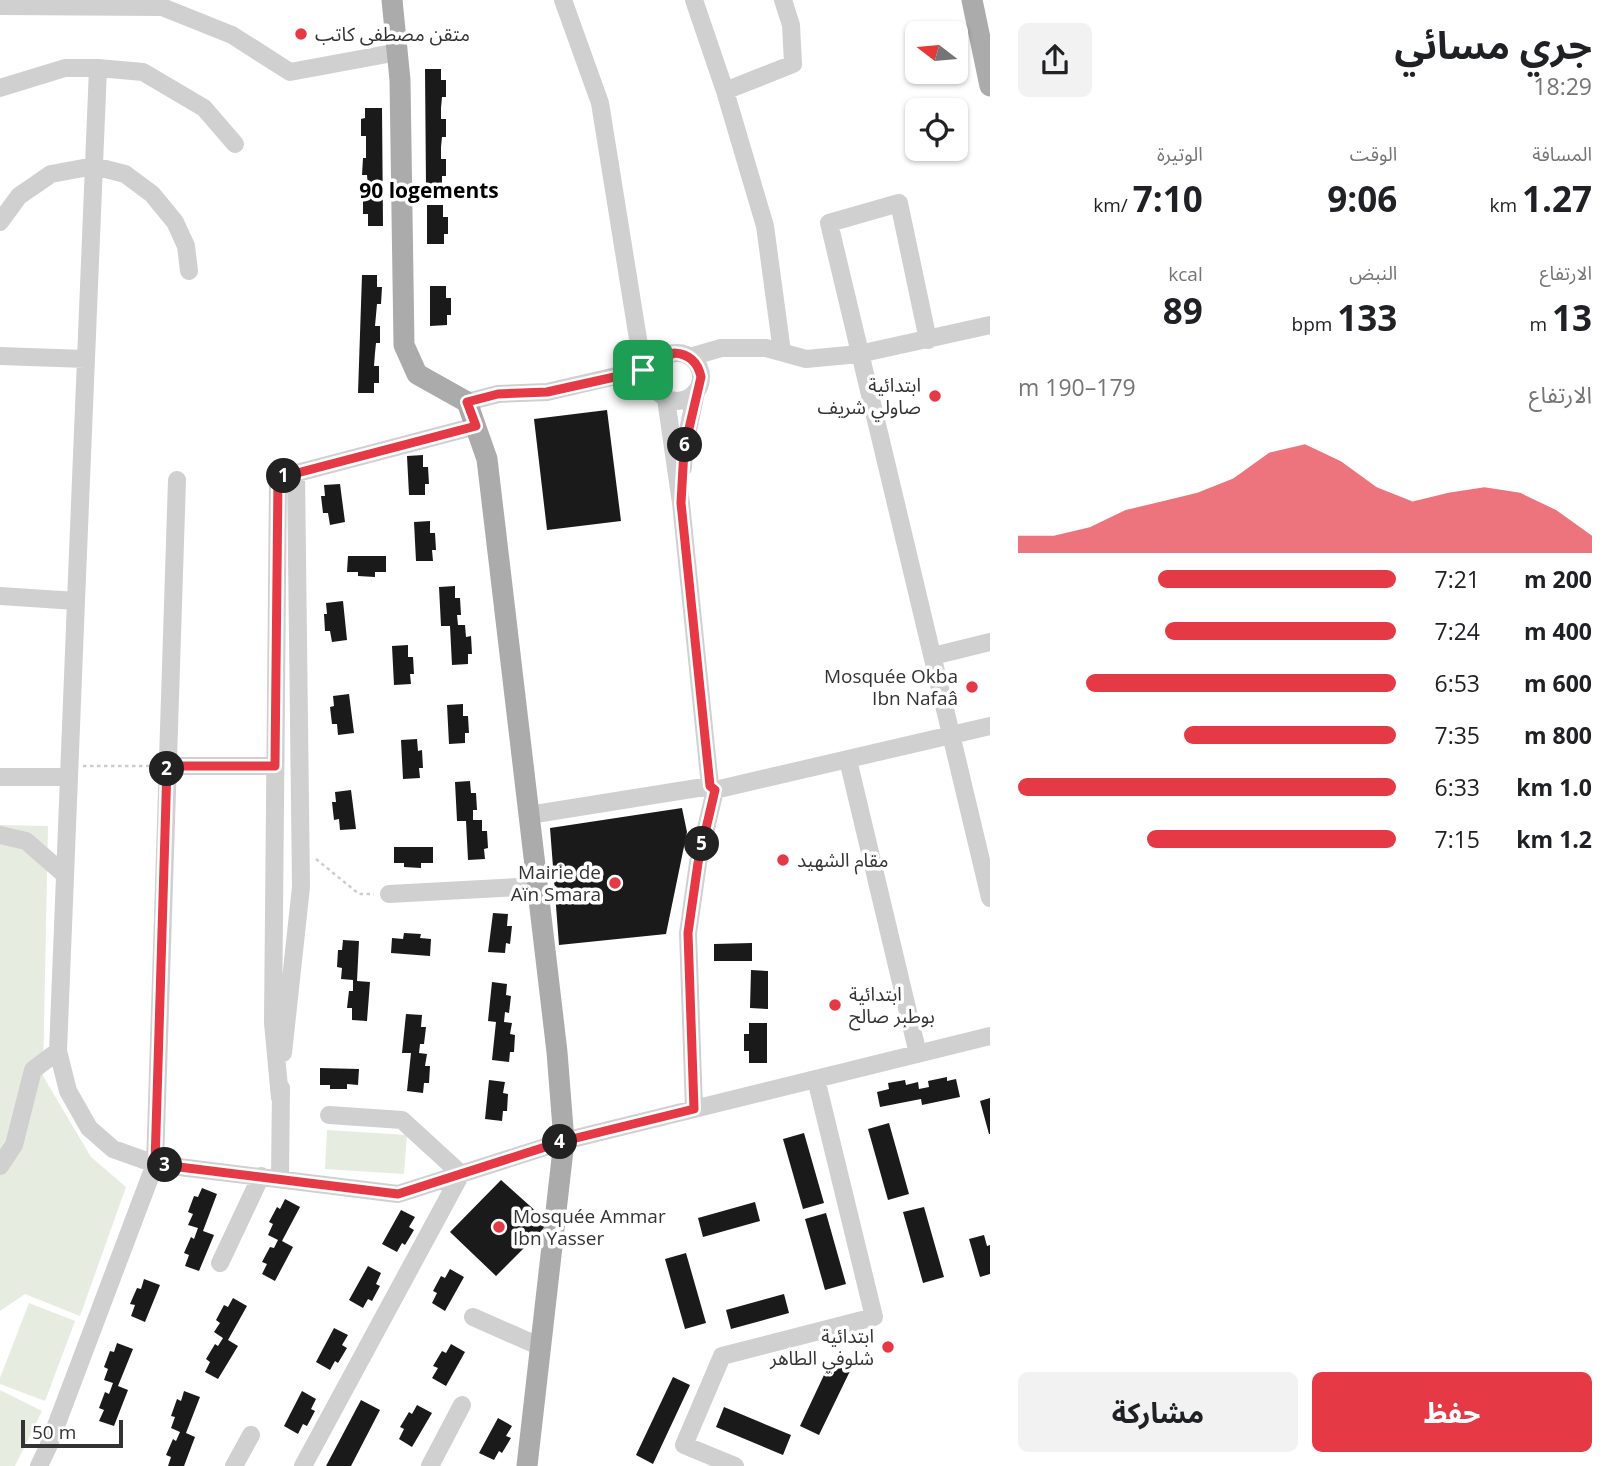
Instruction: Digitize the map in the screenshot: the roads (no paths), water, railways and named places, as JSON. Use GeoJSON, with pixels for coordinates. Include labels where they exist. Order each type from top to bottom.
{"type":"FeatureCollection","features":[{"type":"Feature","properties":{"kind":"main road"},"geometry":{"type":"LineString","coordinates":[[393,0],[400,79],[404,345],[417,374],[467,402],[487,459],[557,1052],[564,1141],[527,1466]]}},
{"type":"Feature","properties":{"kind":"main road"},"geometry":{"type":"LineString","coordinates":[[972,0],[990,86]]}},
{"type":"Feature","properties":{"kind":"street"},"geometry":{"type":"LineString","coordinates":[[563,0],[600,103],[649,369],[660,393],[681,503],[712,788],[688,933],[694,1109]]}},
{"type":"Feature","properties":{"kind":"street"},"geometry":{"type":"LineString","coordinates":[[694,0],[765,226],[782,352]]}},
{"type":"Feature","properties":{"kind":"street"},"geometry":{"type":"LineString","coordinates":[[725,92],[793,64],[791,25],[783,0]]}},
{"type":"Feature","properties":{"kind":"street"},"geometry":{"type":"LineString","coordinates":[[0,6],[162,7],[232,35],[290,72],[398,52]]}},
{"type":"Feature","properties":{"kind":"street"},"geometry":{"type":"LineString","coordinates":[[0,88],[65,68],[143,72],[204,107],[235,144]]}},
{"type":"Feature","properties":{"kind":"street"},"geometry":{"type":"LineString","coordinates":[[99,68],[58,1051],[68,1091],[89,1128],[113,1149],[155,1164],[398,1194],[564,1141],[990,1036]]}},
{"type":"Feature","properties":{"kind":"street"},"geometry":{"type":"LineString","coordinates":[[0,222],[19,197],[51,174],[94,166],[125,174],[152,194],[175,222],[186,246],[189,271]]}},
{"type":"Feature","properties":{"kind":"street"},"geometry":{"type":"LineString","coordinates":[[928,340],[899,203],[829,223],[990,898]]}},
{"type":"Feature","properties":{"kind":"street"},"geometry":{"type":"LineString","coordinates":[[467,402],[498,394],[547,392],[649,369],[674,353],[690,357],[721,348],[766,348],[806,359],[859,354],[990,325]]}},
{"type":"Feature","properties":{"kind":"street"},"geometry":{"type":"LineString","coordinates":[[0,356],[86,359]]}},
{"type":"Feature","properties":{"kind":"street"},"geometry":{"type":"LineString","coordinates":[[681,503],[684,450],[701,377],[700,369],[690,357]]}},
{"type":"Feature","properties":{"kind":"street"},"geometry":{"type":"LineString","coordinates":[[607,378],[660,393],[673,401],[686,400],[696,392]]}},
{"type":"Feature","properties":{"kind":"street"},"geometry":{"type":"LineString","coordinates":[[280,1178],[280,1098],[273,1023],[278,478],[476,426]]}},
{"type":"Feature","properties":{"kind":"street"},"geometry":{"type":"LineString","coordinates":[[280,1098],[302,887],[296,473]]}},
{"type":"Feature","properties":{"kind":"street"},"geometry":{"type":"LineString","coordinates":[[60,1466],[41,1462],[155,1164],[177,480]]}},
{"type":"Feature","properties":{"kind":"street"},"geometry":{"type":"LineString","coordinates":[[0,596],[76,601]]}},
{"type":"Feature","properties":{"kind":"street"},"geometry":{"type":"LineString","coordinates":[[933,656],[990,642]]}},
{"type":"Feature","properties":{"kind":"street"},"geometry":{"type":"LineString","coordinates":[[529,815],[712,788],[848,760],[990,726]]}},
{"type":"Feature","properties":{"kind":"street"},"geometry":{"type":"LineString","coordinates":[[848,760],[918,1054]]}},
{"type":"Feature","properties":{"kind":"street"},"geometry":{"type":"LineString","coordinates":[[167,766],[275,766]]}},
{"type":"Feature","properties":{"kind":"street"},"geometry":{"type":"LineString","coordinates":[[0,777],[69,771]]}},
{"type":"Feature","properties":{"kind":"street"},"geometry":{"type":"LineString","coordinates":[[0,835],[26,841],[64,874]]}},
{"type":"Feature","properties":{"kind":"street"},"geometry":{"type":"LineString","coordinates":[[389,894],[537,886]]}},
{"type":"Feature","properties":{"kind":"street"},"geometry":{"type":"LineString","coordinates":[[0,1166],[15,1145],[33,1070],[58,1051]]}},
{"type":"Feature","properties":{"kind":"street"},"geometry":{"type":"LineString","coordinates":[[735,1466],[684,1445],[722,1356],[874,1317],[816,1079]]}},
{"type":"Feature","properties":{"kind":"street"},"geometry":{"type":"LineString","coordinates":[[329,1115],[402,1120],[461,1174]]}},
{"type":"Feature","properties":{"kind":"street"},"geometry":{"type":"LineString","coordinates":[[303,1466],[461,1174]]}},
{"type":"Feature","properties":{"kind":"street"},"geometry":{"type":"LineString","coordinates":[[220,1263],[261,1176]]}},
{"type":"Feature","properties":{"kind":"street"},"geometry":{"type":"LineString","coordinates":[[472,1317],[541,1347]]}},
{"type":"Feature","properties":{"kind":"street"},"geometry":{"type":"LineString","coordinates":[[430,1466],[462,1405]]}},
{"type":"Feature","properties":{"kind":"street"},"geometry":{"type":"LineString","coordinates":[[234,1466],[251,1435]]}},
{"type":"Feature","properties":{"kind":"place","name":"متقن مصطفى كاتب"},"geometry":{"type":"Point","coordinates":[301,34]}},
{"type":"Feature","properties":{"kind":"place","name":"ابتدائية صاولي شريف"},"geometry":{"type":"Point","coordinates":[935,396]}},
{"type":"Feature","properties":{"kind":"place","name":"Mosquée Okba Ibn Nafaâ"},"geometry":{"type":"Point","coordinates":[972,687]}},
{"type":"Feature","properties":{"kind":"place","name":"مقام الشهيد"},"geometry":{"type":"Point","coordinates":[783,860]}},
{"type":"Feature","properties":{"kind":"place","name":"Mairie de Aïn Smara"},"geometry":{"type":"Point","coordinates":[615,883]}},
{"type":"Feature","properties":{"kind":"place","name":"ابتدائية بوطبر صالح"},"geometry":{"type":"Point","coordinates":[835,1005]}},
{"type":"Feature","properties":{"kind":"place","name":"Mosquée Ammar Ibn Yasser"},"geometry":{"type":"Point","coordinates":[499,1227]}},
{"type":"Feature","properties":{"kind":"place","name":"ابتدائية شلوفي الطاهر"},"geometry":{"type":"Point","coordinates":[888,1347]}},
{"type":"Feature","properties":{"kind":"district","name":"90 logements"},"geometry":{"type":"Point","coordinates":[429,190]}}]}
